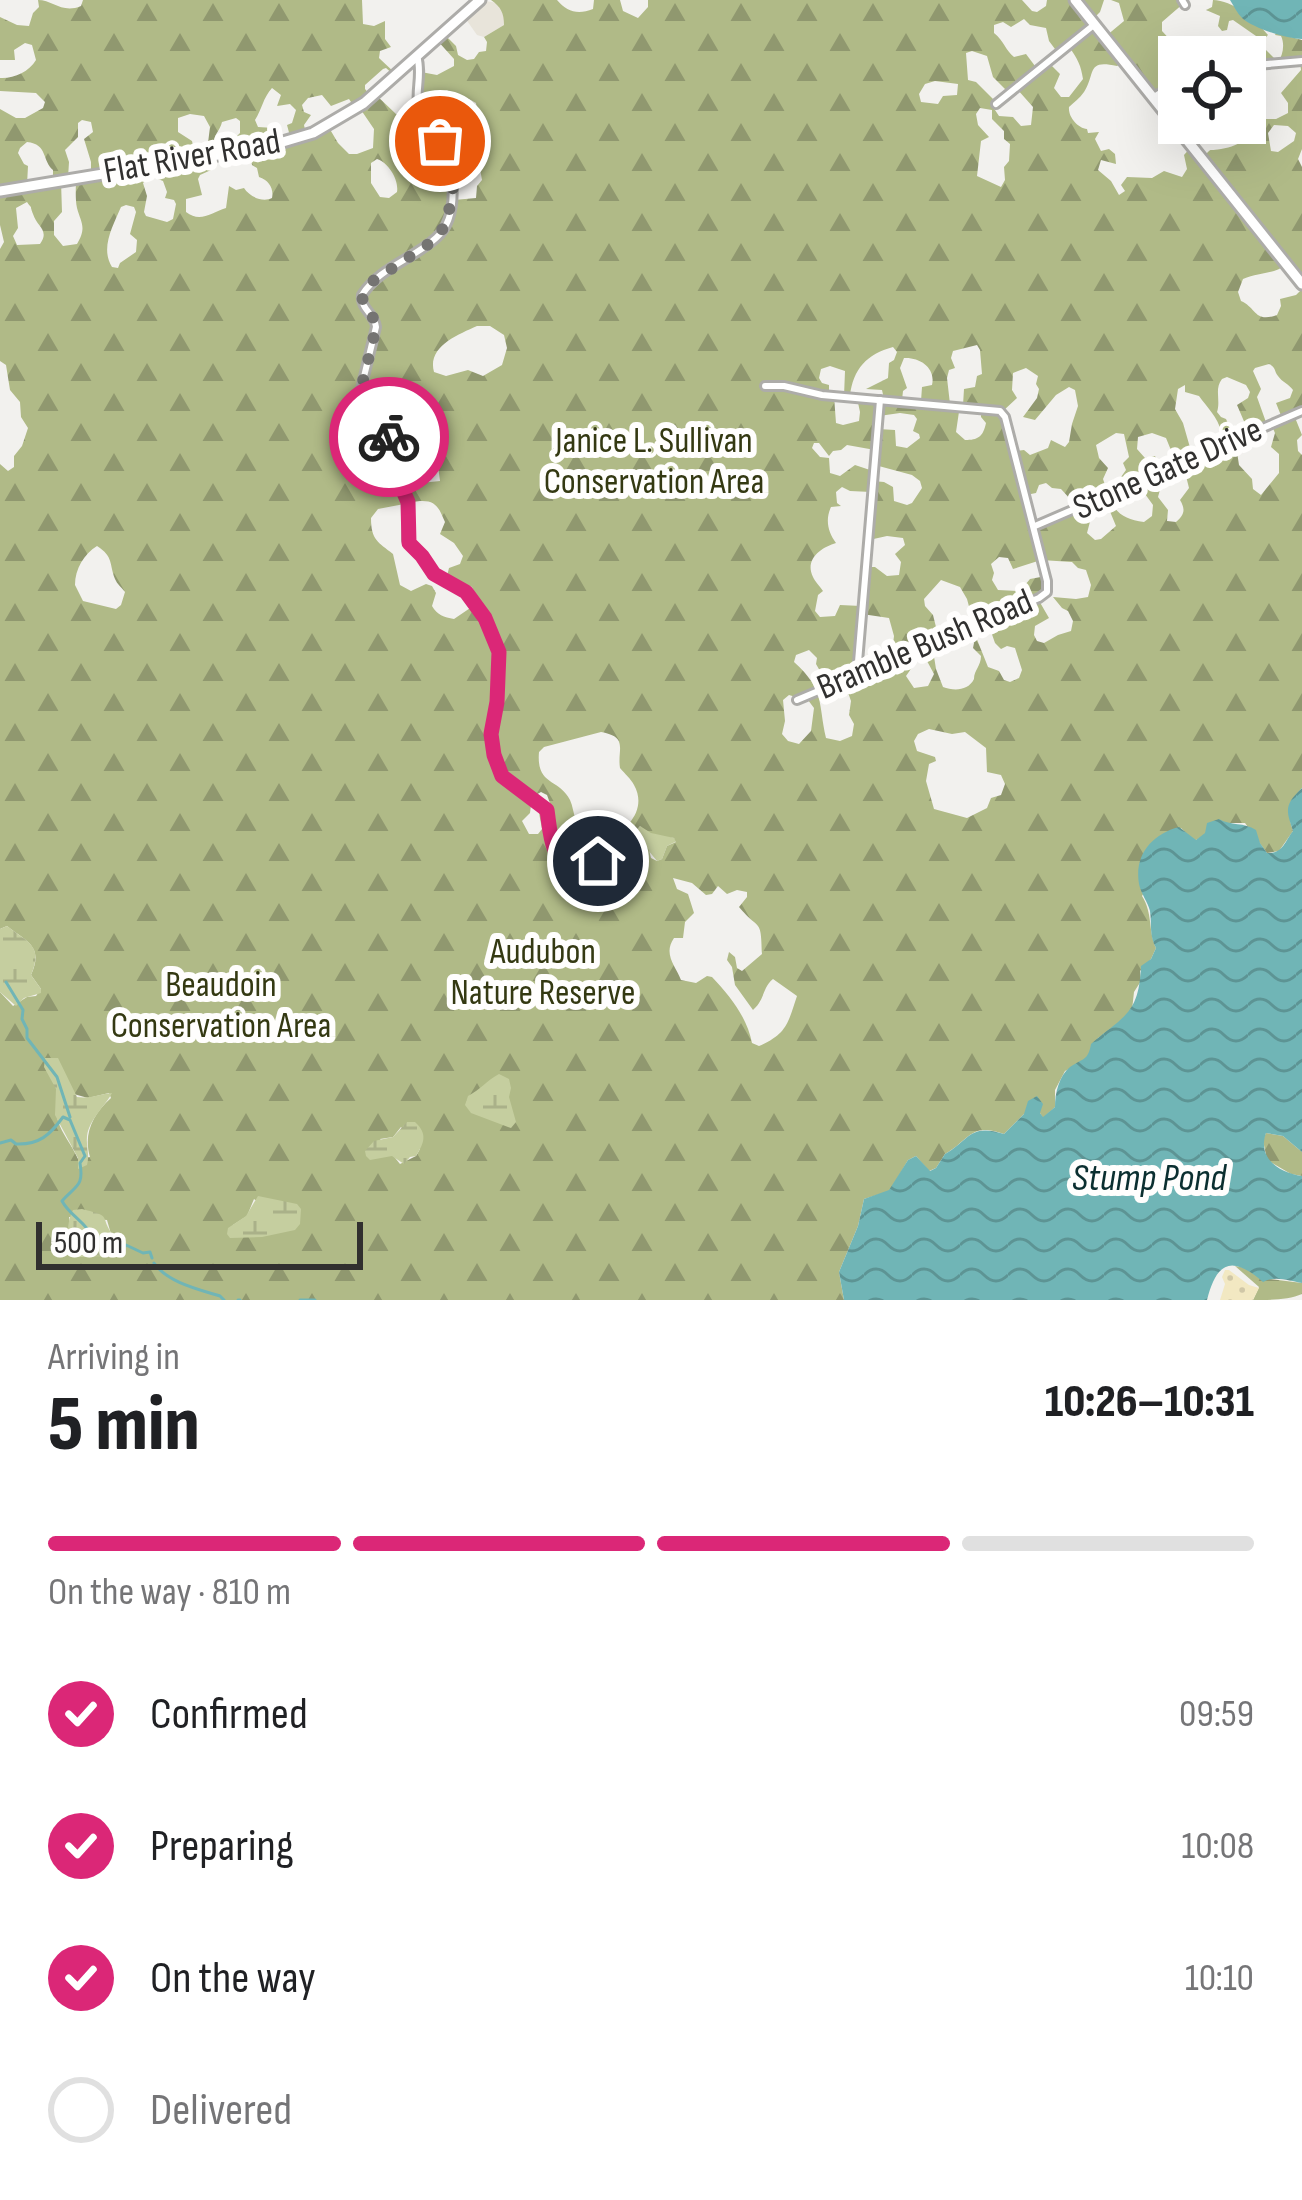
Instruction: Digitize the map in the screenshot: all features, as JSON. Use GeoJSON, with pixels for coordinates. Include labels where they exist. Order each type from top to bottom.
{"type":"FeatureCollection","features":[{"type":"Feature","properties":{"kind":"main road","name":"Flat River Road"},"geometry":{"type":"LineString","coordinates":[[0,191],[300,138],[344,117],[480,0]]}},
{"type":"Feature","properties":{"kind":"main road"},"geometry":{"type":"LineString","coordinates":[[1075,0],[1302,284]]}},
{"type":"Feature","properties":{"kind":"street"},"geometry":{"type":"LineString","coordinates":[[996,104],[1095,24]]}},
{"type":"Feature","properties":{"kind":"street"},"geometry":{"type":"LineString","coordinates":[[417,56],[421,68],[418,109],[444,151],[453,201],[440,236],[376,279],[362,295],[376,328],[361,389],[389,439],[392,465],[408,502],[409,543],[434,574],[472,599],[498,648],[491,748],[499,770],[547,810],[553,845],[565,862],[573,866],[598,861]]}},
{"type":"Feature","properties":{"kind":"street"},"geometry":{"type":"LineString","coordinates":[[1266,65],[1302,61]]}},
{"type":"Feature","properties":{"kind":"street"},"geometry":{"type":"LineString","coordinates":[[1154,97],[1158,94]]}},
{"type":"Feature","properties":{"kind":"street","name":"Bramble Bush Road"},"geometry":{"type":"LineString","coordinates":[[765,386],[1000,411],[1047,581],[1043,596],[796,700]]}},
{"type":"Feature","properties":{"kind":"street"},"geometry":{"type":"LineString","coordinates":[[856,674],[880,400]]}},
{"type":"Feature","properties":{"kind":"street","name":"Stone Gate Drive"},"geometry":{"type":"LineString","coordinates":[[1034,526],[1302,411]]}},
{"type":"Feature","properties":{"kind":"shaded area"},"geometry":{"type":"Polygon","coordinates":[[[479,0],[498,3],[504,13],[504,25],[484,37],[477,35],[463,15],[479,0]]]}},
{"type":"Feature","properties":{"kind":"green space"},"geometry":{"type":"Polygon","coordinates":[[[38,0],[68,8],[81,6],[83,0],[362,0],[363,24],[385,21],[385,39],[391,47],[380,51],[379,58],[396,74],[383,69],[365,89],[396,114],[405,115],[418,111],[421,72],[437,75],[454,66],[454,59],[436,39],[443,33],[467,60],[486,51],[484,37],[504,25],[501,11],[491,0],[557,0],[578,12],[593,9],[594,0],[620,0],[623,11],[638,18],[648,0],[1022,0],[1037,12],[1047,0],[1104,0],[1092,20],[1106,36],[1124,21],[1119,3],[1111,0],[1182,0],[1162,22],[1167,36],[1158,36],[1158,94],[1154,97],[1125,61],[1117,66],[1100,64],[1069,107],[1077,124],[1088,133],[1099,132],[1095,139],[1101,151],[1109,149],[1115,154],[1116,164],[1101,160],[1098,170],[1119,195],[1125,191],[1121,185],[1127,177],[1152,178],[1164,171],[1182,177],[1187,169],[1184,155],[1192,146],[1202,157],[1210,150],[1236,144],[1266,144],[1266,119],[1288,113],[1281,93],[1301,70],[1300,62],[1266,64],[1266,50],[1278,62],[1283,42],[1276,33],[1302,40],[1302,149],[1298,159],[1302,167],[1302,283],[1286,265],[1243,279],[1238,292],[1256,314],[1270,317],[1277,315],[1280,299],[1302,289],[1302,411],[1294,415],[1302,435],[1297,440],[1302,455],[1302,788],[1290,808],[1293,831],[1279,851],[1267,853],[1245,823],[1227,823],[1196,840],[1181,828],[1142,896],[1156,948],[1140,971],[1132,1010],[1098,1038],[1085,1061],[1065,1071],[1055,1090],[1055,1107],[1043,1118],[1040,1113],[1024,1114],[1004,1134],[977,1131],[929,1171],[916,1156],[908,1160],[890,1191],[864,1199],[839,1272],[844,1300],[0,1300],[0,992],[13,1006],[41,989],[31,975],[36,957],[31,946],[7,926],[0,929],[0,464],[8,471],[14,467],[14,456],[28,428],[20,402],[10,390],[6,365],[0,361],[0,249],[4,242],[0,109],[25,118],[45,102],[36,93],[0,91],[0,78],[20,74],[36,60],[32,45],[25,43],[14,50],[15,60],[0,60],[0,17],[29,26],[38,0]],[[1024,19],[1011,27],[1003,22],[994,25],[994,33],[1014,57],[1026,54],[1038,70],[1049,63],[1060,74],[1054,88],[1061,97],[1069,97],[1083,79],[1069,47],[1058,53],[1046,28],[1024,19]],[[966,53],[968,80],[997,103],[993,107],[999,116],[1013,117],[1021,126],[1031,125],[1033,107],[1017,89],[1009,93],[993,77],[987,56],[966,53]],[[925,84],[919,94],[921,102],[938,104],[943,96],[957,95],[958,84],[925,84]],[[272,88],[255,120],[258,127],[274,128],[280,143],[291,140],[287,125],[296,110],[290,104],[277,106],[281,95],[272,88]],[[447,90],[440,94],[445,107],[429,124],[441,142],[453,134],[464,137],[465,124],[476,114],[476,103],[456,100],[447,90]],[[322,95],[308,98],[302,105],[311,115],[304,125],[306,134],[328,126],[349,154],[373,148],[374,129],[349,99],[331,106],[322,95]],[[980,108],[978,125],[989,137],[981,141],[977,176],[1001,187],[1010,144],[992,119],[992,110],[980,108]],[[204,116],[178,118],[178,132],[192,141],[196,158],[209,157],[211,170],[200,175],[202,195],[186,199],[186,212],[206,216],[226,208],[229,186],[244,188],[260,199],[272,198],[270,185],[252,165],[248,139],[235,138],[240,133],[236,118],[222,122],[213,146],[208,143],[210,127],[204,116]],[[91,122],[78,123],[78,137],[65,150],[68,178],[61,181],[62,212],[54,221],[54,235],[63,246],[77,244],[82,233],[76,178],[91,174],[84,139],[93,132],[91,122]],[[1274,125],[1268,133],[1271,151],[1278,152],[1294,141],[1296,133],[1288,126],[1274,125]],[[27,142],[18,153],[28,166],[27,185],[53,181],[42,149],[27,142]],[[377,159],[371,163],[371,183],[380,197],[397,192],[396,182],[377,159]],[[449,169],[454,200],[476,198],[482,180],[480,169],[449,169]],[[150,176],[143,183],[144,212],[167,222],[173,219],[176,204],[165,198],[163,181],[150,176]],[[27,202],[16,208],[18,228],[13,236],[17,245],[40,244],[43,239],[27,202]],[[121,207],[107,252],[112,267],[118,268],[136,252],[137,240],[130,234],[134,207],[121,207]],[[477,326],[453,338],[435,356],[434,372],[446,376],[468,370],[483,376],[502,365],[507,348],[504,335],[490,326],[477,326]],[[977,345],[953,351],[955,368],[949,370],[950,404],[960,405],[956,432],[965,440],[977,438],[986,423],[981,408],[963,405],[964,389],[975,387],[982,374],[977,345]],[[893,347],[863,364],[850,396],[844,396],[845,371],[830,366],[821,369],[819,378],[834,396],[836,423],[859,421],[857,398],[884,399],[882,390],[866,389],[888,378],[889,363],[897,352],[893,347]],[[904,358],[900,368],[907,388],[902,400],[921,401],[922,387],[932,385],[929,369],[916,359],[904,358]],[[1269,364],[1253,371],[1261,389],[1257,397],[1267,425],[1249,433],[1237,405],[1248,398],[1246,385],[1222,379],[1217,412],[1226,419],[1235,439],[1239,465],[1261,495],[1279,473],[1279,454],[1271,447],[1275,433],[1271,424],[1282,418],[1276,403],[1290,398],[1293,390],[1269,364]],[[1026,368],[1013,373],[1012,390],[1017,398],[1003,411],[1015,451],[1030,455],[1048,448],[1051,440],[1065,447],[1078,406],[1075,390],[1069,387],[1056,395],[1035,420],[1023,417],[1039,389],[1038,376],[1026,368]],[[1185,385],[1178,389],[1175,409],[1193,458],[1220,446],[1221,431],[1199,396],[1185,392],[1185,385]],[[399,411],[394,416],[400,437],[417,442],[429,432],[427,414],[399,411]],[[914,415],[879,416],[878,429],[895,430],[896,446],[907,448],[920,438],[913,431],[914,415]],[[1116,433],[1096,445],[1108,468],[1103,479],[1114,508],[1144,522],[1152,516],[1153,505],[1137,483],[1125,486],[1121,477],[1129,457],[1124,434],[1116,433]],[[1152,433],[1138,437],[1137,449],[1145,458],[1155,456],[1167,482],[1158,497],[1168,510],[1167,521],[1176,522],[1183,512],[1180,500],[1189,488],[1183,464],[1177,465],[1166,438],[1152,433]],[[814,443],[812,448],[820,457],[829,458],[830,473],[840,476],[855,465],[873,471],[873,481],[893,487],[894,501],[912,503],[922,488],[912,475],[875,465],[875,450],[847,445],[829,456],[814,443]],[[428,457],[402,465],[400,472],[411,484],[440,481],[438,466],[428,457]],[[1039,485],[1036,493],[1026,495],[1033,524],[1075,509],[1071,500],[1061,489],[1039,485]],[[842,487],[836,492],[841,506],[831,507],[828,526],[836,543],[820,551],[811,565],[823,591],[815,611],[820,617],[835,616],[840,605],[861,606],[865,567],[875,567],[887,576],[899,575],[901,562],[895,554],[905,545],[903,538],[869,540],[871,492],[842,487]],[[1104,497],[1089,503],[1092,514],[1087,533],[1095,540],[1116,526],[1104,497]],[[420,501],[378,509],[371,518],[374,536],[393,554],[400,585],[411,591],[432,586],[436,593],[432,606],[454,619],[479,602],[472,587],[447,576],[463,556],[440,534],[445,522],[433,504],[420,501]],[[97,546],[88,553],[75,585],[83,601],[116,609],[125,592],[110,561],[97,546]],[[999,557],[991,564],[998,590],[1020,591],[1030,579],[1046,576],[1047,591],[1038,599],[1049,618],[1035,626],[1034,635],[1044,643],[1071,631],[1073,621],[1053,597],[1088,597],[1091,585],[1086,570],[1072,562],[1041,560],[1013,569],[1008,558],[999,557]],[[941,580],[924,599],[939,639],[932,644],[943,687],[964,688],[974,679],[981,656],[973,648],[968,628],[972,627],[988,667],[999,671],[1004,680],[1019,678],[1022,670],[1015,648],[1001,649],[995,643],[987,620],[974,625],[960,587],[941,580]],[[862,614],[857,672],[907,653],[902,643],[893,644],[889,618],[862,614]],[[920,648],[907,653],[913,666],[906,676],[914,688],[928,686],[934,674],[920,648]],[[809,650],[796,655],[794,662],[816,689],[826,738],[840,741],[852,736],[851,701],[844,681],[828,685],[809,650]],[[789,695],[783,700],[782,734],[799,744],[811,731],[814,708],[805,696],[789,695]],[[929,729],[918,734],[917,751],[935,757],[926,781],[934,809],[967,818],[1001,795],[1005,784],[1001,775],[987,772],[986,748],[965,732],[929,729]],[[601,732],[544,747],[539,763],[545,776],[571,802],[576,820],[590,821],[608,837],[634,817],[637,794],[620,768],[619,741],[610,734],[601,732]],[[541,792],[532,797],[530,813],[522,821],[529,834],[542,829],[539,813],[551,806],[541,792]],[[640,826],[634,833],[657,861],[676,842],[640,826]],[[673,878],[677,889],[688,894],[694,913],[685,922],[683,938],[674,938],[670,949],[681,980],[696,983],[712,977],[737,1007],[752,1043],[759,1046],[775,1037],[788,1021],[797,996],[773,979],[753,1010],[735,985],[727,960],[729,952],[742,971],[762,954],[760,929],[739,907],[747,892],[727,894],[718,886],[706,895],[692,883],[673,878]],[[56,1089],[60,1126],[78,1159],[90,1157],[89,1132],[111,1098],[109,1093],[88,1098],[56,1089]],[[401,1127],[393,1137],[380,1139],[400,1164],[420,1149],[401,1127]],[[254,1199],[247,1216],[233,1225],[295,1230],[254,1199]],[[69,1217],[75,1257],[117,1254],[123,1250],[111,1234],[107,1220],[69,1217]]]}},
{"type":"Feature","properties":{"kind":"green space"},"geometry":{"type":"Polygon","coordinates":[[[1213,0],[1236,7],[1268,35],[1256,36],[1233,20],[1222,31],[1220,16],[1206,10],[1213,0]]]}},
{"type":"Feature","properties":{"kind":"green space"},"geometry":{"type":"Polygon","coordinates":[[[640,826],[677,841],[657,861],[634,833],[640,826]]]}},
{"type":"Feature","properties":{"kind":"green space"},"geometry":{"type":"Polygon","coordinates":[[[7,926],[34,951],[31,975],[41,989],[16,1006],[0,992],[0,929],[7,926]]]}},
{"type":"Feature","properties":{"kind":"green space"},"geometry":{"type":"Polygon","coordinates":[[[45,1058],[58,1058],[77,1097],[112,1093],[88,1130],[87,1165],[78,1169],[78,1158],[55,1115],[56,1089],[44,1067],[45,1058]]]}},
{"type":"Feature","properties":{"kind":"green space"},"geometry":{"type":"Polygon","coordinates":[[[499,1074],[509,1079],[511,1088],[516,1122],[511,1128],[471,1113],[465,1105],[468,1096],[499,1074]]]}},
{"type":"Feature","properties":{"kind":"green space"},"geometry":{"type":"Polygon","coordinates":[[[407,1122],[415,1122],[423,1135],[416,1156],[404,1164],[392,1156],[370,1160],[366,1156],[374,1141],[393,1137],[407,1122]]]}},
{"type":"Feature","properties":{"kind":"green space"},"geometry":{"type":"Polygon","coordinates":[[[1266,1133],[1283,1136],[1302,1152],[1302,1176],[1267,1160],[1266,1133]]]}},
{"type":"Feature","properties":{"kind":"green space"},"geometry":{"type":"Polygon","coordinates":[[[258,1196],[297,1204],[300,1224],[295,1230],[262,1237],[230,1238],[228,1228],[246,1216],[258,1196]]]}},
{"type":"Feature","properties":{"kind":"green space"},"geometry":{"type":"Polygon","coordinates":[[[73,1210],[102,1216],[123,1250],[108,1256],[75,1257],[69,1221],[73,1210]]]}},
{"type":"Feature","properties":{"kind":"green space"},"geometry":{"type":"Polygon","coordinates":[[[1235,1266],[1269,1279],[1302,1283],[1302,1294],[1253,1300],[1259,1287],[1235,1266]]]}},
{"type":"Feature","properties":{"kind":"sand"},"geometry":{"type":"Polygon","coordinates":[[[1225,1270],[1259,1288],[1253,1300],[1220,1300],[1225,1270]]]}},
{"type":"Feature","properties":{"kind":"water"},"geometry":{"type":"Polygon","coordinates":[[[1230,0],[1302,0],[1302,39],[1254,26],[1230,0]]]}},
{"type":"Feature","properties":{"kind":"water","name":"Stump Pond"},"geometry":{"type":"Polygon","coordinates":[[[1302,788],[1302,1152],[1283,1136],[1266,1133],[1264,1142],[1272,1163],[1302,1176],[1302,1283],[1263,1282],[1243,1268],[1227,1266],[1216,1277],[1207,1300],[844,1300],[839,1272],[864,1199],[889,1190],[908,1160],[916,1156],[930,1171],[977,1132],[1004,1134],[1037,1096],[1043,1117],[1055,1107],[1066,1071],[1133,1005],[1141,966],[1156,948],[1138,874],[1147,847],[1179,827],[1196,840],[1205,833],[1207,823],[1219,819],[1256,830],[1267,853],[1277,851],[1293,831],[1288,808],[1302,788]]]}},
{"type":"Feature","properties":{"kind":"waterway"},"geometry":{"type":"LineString","coordinates":[[6,982],[23,1010],[27,1038],[57,1077],[70,1117]]}},
{"type":"Feature","properties":{"kind":"waterway"},"geometry":{"type":"LineString","coordinates":[[0,1143],[38,1141],[63,1117],[70,1120],[85,1156],[80,1181],[62,1201],[93,1238],[115,1237],[123,1249],[126,1245],[150,1252],[152,1258]]}},
{"type":"Feature","properties":{"kind":"waterway"},"geometry":{"type":"LineString","coordinates":[[154,1263],[175,1280],[224,1300]]}},
{"type":"Feature","properties":{"kind":"waterway"},"geometry":{"type":"LineString","coordinates":[[300,1300],[315,1300]]}},
{"type":"Feature","properties":{"kind":"way so far"},"geometry":{"type":"LineString","coordinates":[[389,437],[361,389],[376,328],[362,295],[373,281],[440,236],[454,193],[440,141]]}},
{"type":"Feature","properties":{"kind":"route"},"geometry":{"type":"LineString","coordinates":[[389,437],[394,475],[408,502],[409,543],[434,574],[472,599],[498,648],[491,748],[499,770],[547,810],[553,845],[568,865],[598,861]]}},
{"type":"Feature","properties":{"kind":"park label","name":"Janice L. Sullivan Conservation Area"},"geometry":{"type":"Point","coordinates":[654,462]}},
{"type":"Feature","properties":{"kind":"park label","name":"Audubon Nature Reserve"},"geometry":{"type":"Point","coordinates":[543,972]}},
{"type":"Feature","properties":{"kind":"park label","name":"Beaudoin Conservation Area"},"geometry":{"type":"Point","coordinates":[221,1006]}}]}
